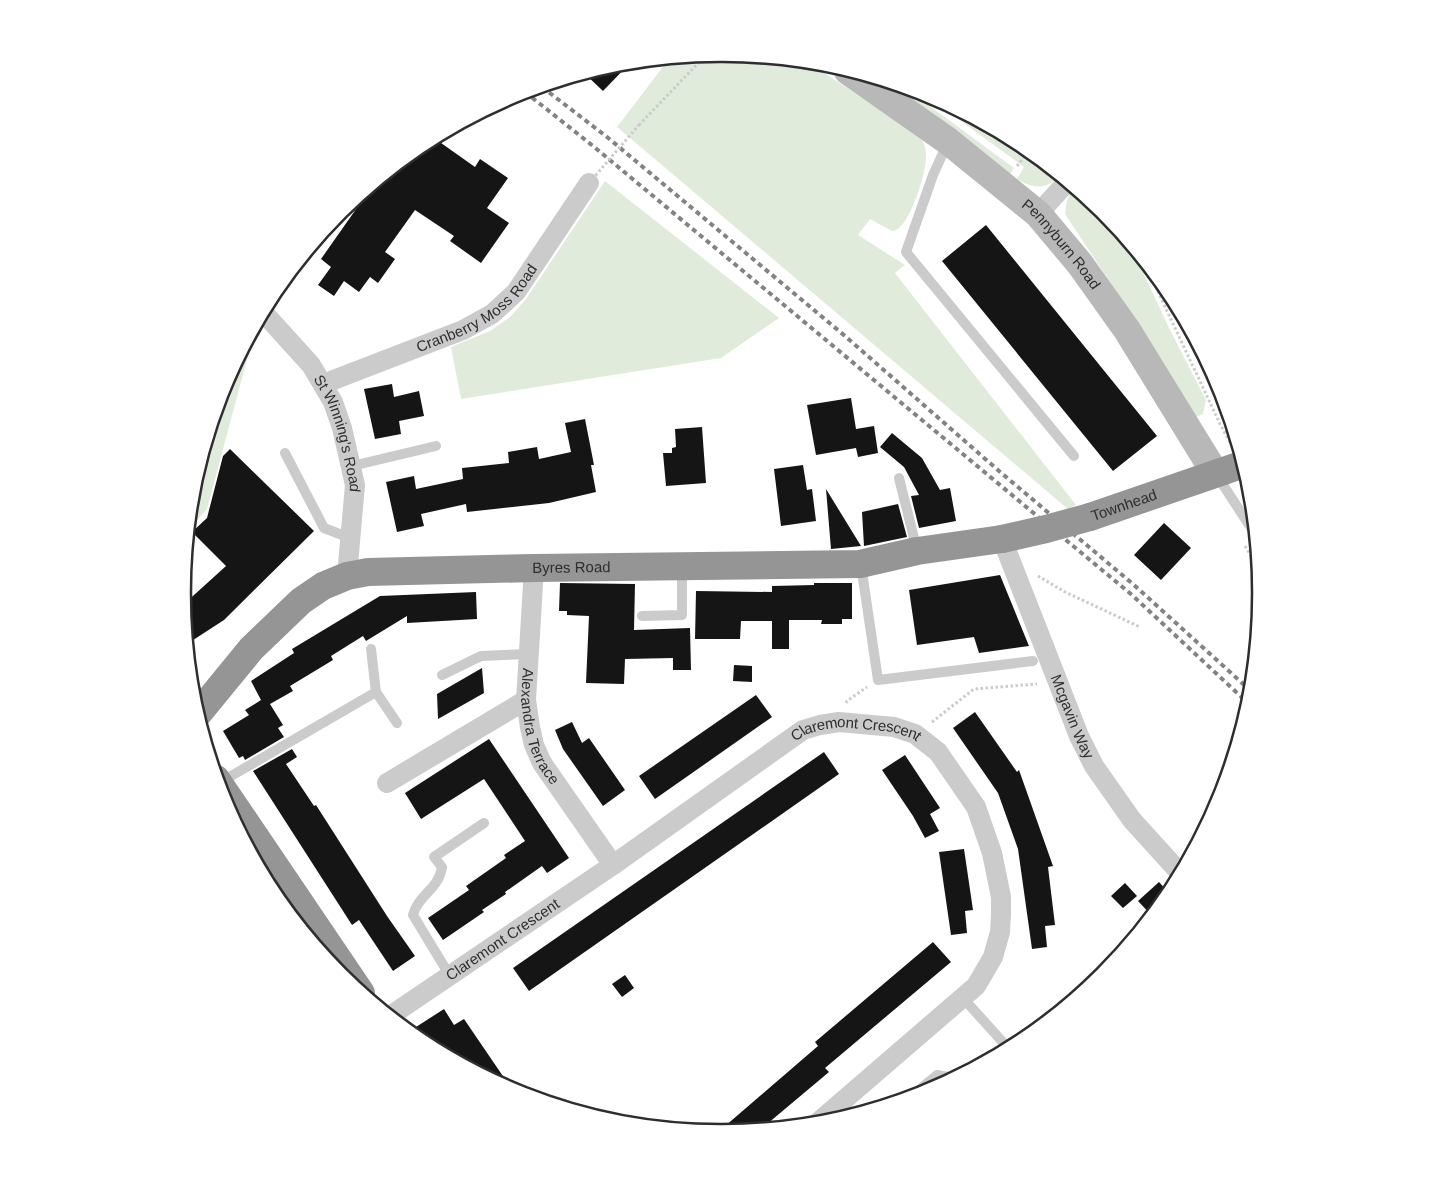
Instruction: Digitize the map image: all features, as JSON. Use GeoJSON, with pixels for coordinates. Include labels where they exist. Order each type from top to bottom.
{"type":"FeatureCollection","features":[{"type":"Feature","properties":{"kind":"highway","name":"Townhead"},"geometry":{"type":"LineString","coordinates":[[1002,539],[1090,517],[1215,473],[1234,454]]}},
{"type":"Feature","properties":{"kind":"highway","name":"Byres Road"},"geometry":{"type":"LineString","coordinates":[[203,707],[251,649],[301,601],[323,586],[348,576],[387,570],[860,564],[917,551],[1002,539]]}},
{"type":"Feature","properties":{"kind":"highway"},"geometry":{"type":"LineString","coordinates":[[237,810],[327,949]]}},
{"type":"Feature","properties":{"kind":"street","name":"Pennyburn Road"},"geometry":{"type":"LineString","coordinates":[[865,83],[948,141],[1038,214],[1080,264],[1127,330],[1215,473]]}},
{"type":"Feature","properties":{"kind":"street","name":"Cranberry Moss Road"},"geometry":{"type":"LineString","coordinates":[[323,384],[463,330],[492,314],[516,292],[589,183]]}},
{"type":"Feature","properties":{"kind":"street"},"geometry":{"type":"LineString","coordinates":[[1038,214],[1063,187]]}},
{"type":"Feature","properties":{"kind":"street","name":"St Winning's Road"},"geometry":{"type":"LineString","coordinates":[[268,318],[311,366],[333,402],[342,428],[355,484],[348,576]]}},
{"type":"Feature","properties":{"kind":"street","name":"Mcgavin Way"},"geometry":{"type":"LineString","coordinates":[[1002,539],[1079,736],[1094,766],[1132,820],[1176,868]]}},
{"type":"Feature","properties":{"kind":"street","name":"Alexandra Terrace"},"geometry":{"type":"LineString","coordinates":[[534,568],[526,700],[534,745],[542,763],[613,865]]}},
{"type":"Feature","properties":{"kind":"street"},"geometry":{"type":"LineString","coordinates":[[386,783],[526,700]]}},
{"type":"Feature","properties":{"kind":"street","name":"Claremont Crescent"},"geometry":{"type":"LineString","coordinates":[[395,1013],[613,865],[803,730],[839,722],[894,727],[915,734],[938,752],[976,807],[992,853],[1001,897],[1000,932],[993,957],[976,986],[829,1113]]}},
{"type":"Feature","properties":{"kind":"lane"},"geometry":{"type":"LineString","coordinates":[[948,141],[933,175],[906,252],[1074,456]]}},
{"type":"Feature","properties":{"kind":"lane"},"geometry":{"type":"LineString","coordinates":[[352,466],[436,446]]}},
{"type":"Feature","properties":{"kind":"lane"},"geometry":{"type":"LineString","coordinates":[[285,453],[324,528],[350,538]]}},
{"type":"Feature","properties":{"kind":"lane"},"geometry":{"type":"LineString","coordinates":[[1215,473],[1248,523]]}},
{"type":"Feature","properties":{"kind":"lane"},"geometry":{"type":"LineString","coordinates":[[899,478],[917,551]]}},
{"type":"Feature","properties":{"kind":"lane"},"geometry":{"type":"LineString","coordinates":[[860,564],[878,680],[1033,661]]}},
{"type":"Feature","properties":{"kind":"lane"},"geometry":{"type":"LineString","coordinates":[[642,616],[682,615],[682,567]]}},
{"type":"Feature","properties":{"kind":"lane"},"geometry":{"type":"LineString","coordinates":[[370,649],[376,692],[397,724]]}},
{"type":"Feature","properties":{"kind":"lane"},"geometry":{"type":"LineString","coordinates":[[442,675],[480,656],[528,654]]}},
{"type":"Feature","properties":{"kind":"lane"},"geometry":{"type":"LineString","coordinates":[[224,778],[376,692]]}},
{"type":"Feature","properties":{"kind":"lane"},"geometry":{"type":"LineString","coordinates":[[450,976],[413,915],[420,900],[440,878],[442,867],[434,857],[484,824]]}},
{"type":"Feature","properties":{"kind":"lane"},"geometry":{"type":"LineString","coordinates":[[963,998],[1004,1043]]}},
{"type":"Feature","properties":{"kind":"lane"},"geometry":{"type":"LineString","coordinates":[[926,1084],[936,1075],[943,1076]]}},
{"type":"Feature","properties":{"kind":"path"},"geometry":{"type":"LineString","coordinates":[[589,183],[639,125],[698,63]]}},
{"type":"Feature","properties":{"kind":"path"},"geometry":{"type":"LineString","coordinates":[[1158,291],[1227,434]]}},
{"type":"Feature","properties":{"kind":"path"},"geometry":{"type":"LineString","coordinates":[[1034,573],[1065,592],[1140,627]]}},
{"type":"Feature","properties":{"kind":"path"},"geometry":{"type":"LineString","coordinates":[[839,722],[846,701],[878,680]]}},
{"type":"Feature","properties":{"kind":"path"},"geometry":{"type":"LineString","coordinates":[[915,734],[974,689],[1058,682]]}},
{"type":"Feature","properties":{"kind":"green space"},"geometry":{"type":"Polygon","coordinates":[[[722,62],[791,67],[824,73],[920,137],[925,148],[926,163],[916,199],[905,222],[898,229],[892,231],[870,219],[858,235],[905,265],[895,273],[1076,505],[1068,509],[617,127],[664,66],[722,62]]]}},
{"type":"Feature","properties":{"kind":"green space"},"geometry":{"type":"Polygon","coordinates":[[[908,97],[927,104],[1014,168],[1010,174],[908,97]]]}},
{"type":"Feature","properties":{"kind":"green space"},"geometry":{"type":"Polygon","coordinates":[[[955,116],[1017,152],[1055,180],[1045,186],[1028,184],[1017,179],[1024,167],[955,116]]]}},
{"type":"Feature","properties":{"kind":"green space"},"geometry":{"type":"Polygon","coordinates":[[[605,181],[779,318],[721,358],[461,399],[451,347],[490,331],[510,317],[526,299],[605,181]]]}},
{"type":"Feature","properties":{"kind":"green space"},"geometry":{"type":"Polygon","coordinates":[[[1071,193],[1097,218],[1121,243],[1142,270],[1206,400],[1203,414],[1196,417],[1149,341],[1065,214],[1068,197],[1071,193]]]}},
{"type":"Feature","properties":{"kind":"green space"},"geometry":{"type":"Polygon","coordinates":[[[249,351],[207,509],[195,522],[209,456],[219,423],[231,390],[249,351]]]}},
{"type":"Feature","properties":{"kind":"building"},"geometry":{"type":"Polygon","coordinates":[[[621,72],[603,91],[591,79],[621,72]]]}},
{"type":"Feature","properties":{"kind":"building"},"geometry":{"type":"Polygon","coordinates":[[[441,143],[475,167],[480,159],[508,178],[487,208],[509,223],[481,263],[450,241],[454,236],[415,210],[385,252],[395,259],[378,283],[370,277],[359,292],[344,281],[334,296],[318,285],[331,267],[321,259],[358,207],[398,172],[441,143]]]}},
{"type":"Feature","properties":{"kind":"building"},"geometry":{"type":"Polygon","coordinates":[[[986,225],[1157,436],[1113,471],[942,261],[986,225]]]}},
{"type":"Feature","properties":{"kind":"building"},"geometry":{"type":"Polygon","coordinates":[[[392,384],[394,397],[419,391],[424,416],[399,421],[401,434],[375,439],[364,389],[392,384]]]}},
{"type":"Feature","properties":{"kind":"building"},"geometry":{"type":"Polygon","coordinates":[[[851,398],[856,429],[874,426],[878,453],[858,457],[856,448],[816,455],[807,405],[851,398]]]}},
{"type":"Feature","properties":{"kind":"building"},"geometry":{"type":"Polygon","coordinates":[[[585,419],[594,465],[591,465],[596,492],[549,503],[467,512],[466,504],[421,514],[424,526],[397,532],[386,482],[414,476],[416,489],[463,479],[462,468],[509,463],[508,452],[537,447],[539,459],[571,452],[565,423],[585,419]]]}},
{"type":"Feature","properties":{"kind":"building"},"geometry":{"type":"Polygon","coordinates":[[[702,427],[706,483],[666,486],[663,453],[672,453],[672,448],[676,447],[675,429],[702,427]]]}},
{"type":"Feature","properties":{"kind":"building"},"geometry":{"type":"Polygon","coordinates":[[[892,433],[922,458],[940,490],[950,488],[956,521],[919,528],[911,496],[919,495],[904,467],[880,447],[892,433]]]}},
{"type":"Feature","properties":{"kind":"building"},"geometry":{"type":"Polygon","coordinates":[[[230,449],[314,531],[224,620],[193,640],[191,598],[226,566],[194,534],[195,530],[207,518],[223,456],[230,449]]]}},
{"type":"Feature","properties":{"kind":"building"},"geometry":{"type":"Polygon","coordinates":[[[803,465],[807,490],[812,489],[816,521],[781,526],[774,469],[803,465]]]}},
{"type":"Feature","properties":{"kind":"building"},"geometry":{"type":"Polygon","coordinates":[[[826,489],[861,546],[831,549],[826,489]]]}},
{"type":"Feature","properties":{"kind":"building"},"geometry":{"type":"Polygon","coordinates":[[[898,504],[907,537],[864,546],[862,512],[898,504]]]}},
{"type":"Feature","properties":{"kind":"building"},"geometry":{"type":"Polygon","coordinates":[[[1164,523],[1191,548],[1161,580],[1134,555],[1164,523]]]}},
{"type":"Feature","properties":{"kind":"building"},"geometry":{"type":"Polygon","coordinates":[[[1000,575],[1029,646],[979,653],[974,637],[917,645],[909,590],[1000,575]]]}},
{"type":"Feature","properties":{"kind":"building"},"geometry":{"type":"Polygon","coordinates":[[[560,583],[635,584],[634,630],[690,628],[691,670],[673,670],[673,658],[625,659],[624,684],[586,683],[589,616],[567,615],[567,611],[559,611],[560,583]]]}},
{"type":"Feature","properties":{"kind":"building"},"geometry":{"type":"Polygon","coordinates":[[[814,583],[852,583],[852,619],[842,619],[842,624],[821,624],[822,620],[789,620],[789,649],[772,649],[772,621],[741,621],[740,639],[695,639],[696,591],[772,592],[772,586],[814,585],[814,583]]]}},
{"type":"Feature","properties":{"kind":"building"},"geometry":{"type":"Polygon","coordinates":[[[476,592],[477,619],[407,623],[407,616],[366,641],[363,636],[331,656],[333,660],[290,686],[293,691],[270,704],[283,725],[278,728],[284,737],[245,760],[243,756],[239,758],[223,731],[249,715],[245,710],[261,700],[251,681],[294,653],[292,649],[380,596],[476,592]]]}},
{"type":"Feature","properties":{"kind":"building"},"geometry":{"type":"Polygon","coordinates":[[[734,665],[752,666],[752,682],[733,681],[734,665]]]}},
{"type":"Feature","properties":{"kind":"building"},"geometry":{"type":"Polygon","coordinates":[[[482,668],[484,693],[438,719],[437,694],[482,668]]]}},
{"type":"Feature","properties":{"kind":"building"},"geometry":{"type":"Polygon","coordinates":[[[756,695],[772,717],[655,799],[639,776],[756,695]]]}},
{"type":"Feature","properties":{"kind":"building"},"geometry":{"type":"Polygon","coordinates":[[[975,712],[1017,772],[1019,770],[1053,866],[1048,867],[1055,925],[1045,926],[1047,947],[1032,949],[1018,849],[998,793],[953,728],[975,712]]]}},
{"type":"Feature","properties":{"kind":"building"},"geometry":{"type":"Polygon","coordinates":[[[572,722],[582,743],[589,738],[625,790],[603,806],[563,749],[555,730],[572,722]]]}},
{"type":"Feature","properties":{"kind":"building"},"geometry":{"type":"Polygon","coordinates":[[[489,739],[569,858],[547,873],[542,866],[482,910],[484,912],[443,940],[428,918],[469,890],[466,886],[506,858],[504,855],[525,841],[484,779],[421,819],[405,793],[489,739]]]}},
{"type":"Feature","properties":{"kind":"building"},"geometry":{"type":"Polygon","coordinates":[[[292,749],[297,757],[286,764],[314,806],[316,805],[415,956],[393,971],[359,920],[352,925],[253,771],[292,749]]]}},
{"type":"Feature","properties":{"kind":"building"},"geometry":{"type":"Polygon","coordinates":[[[824,752],[839,774],[529,991],[513,968],[824,752]]]}},
{"type":"Feature","properties":{"kind":"building"},"geometry":{"type":"Polygon","coordinates":[[[905,755],[940,808],[930,814],[939,831],[925,838],[913,816],[882,770],[905,755]]]}},
{"type":"Feature","properties":{"kind":"building"},"geometry":{"type":"Polygon","coordinates":[[[964,849],[973,910],[965,911],[967,933],[951,935],[939,852],[964,849]]]}},
{"type":"Feature","properties":{"kind":"building"},"geometry":{"type":"Polygon","coordinates":[[[1159,882],[1164,887],[1147,911],[1138,901],[1159,882]]]}},
{"type":"Feature","properties":{"kind":"building"},"geometry":{"type":"Polygon","coordinates":[[[1125,883],[1137,896],[1123,908],[1111,896],[1125,883]]]}},
{"type":"Feature","properties":{"kind":"building"},"geometry":{"type":"Polygon","coordinates":[[[933,942],[951,962],[825,1068],[829,1072],[770,1122],[728,1124],[818,1046],[815,1042],[933,942]]]}},
{"type":"Feature","properties":{"kind":"building"},"geometry":{"type":"Polygon","coordinates":[[[625,975],[634,988],[622,997],[612,984],[625,975]]]}},
{"type":"Feature","properties":{"kind":"building"},"geometry":{"type":"Polygon","coordinates":[[[444,1009],[454,1025],[464,1019],[504,1078],[456,1053],[416,1027],[444,1009]]]}},
{"type":"Feature","properties":{"kind":"railway"},"geometry":{"type":"LineString","coordinates":[[548,92],[607,137],[845,336],[999,471],[1134,585],[1244,685]]}},
{"type":"Feature","properties":{"kind":"railway"},"geometry":{"type":"LineString","coordinates":[[532,98],[593,146],[1132,595],[1242,697]]}}]}
